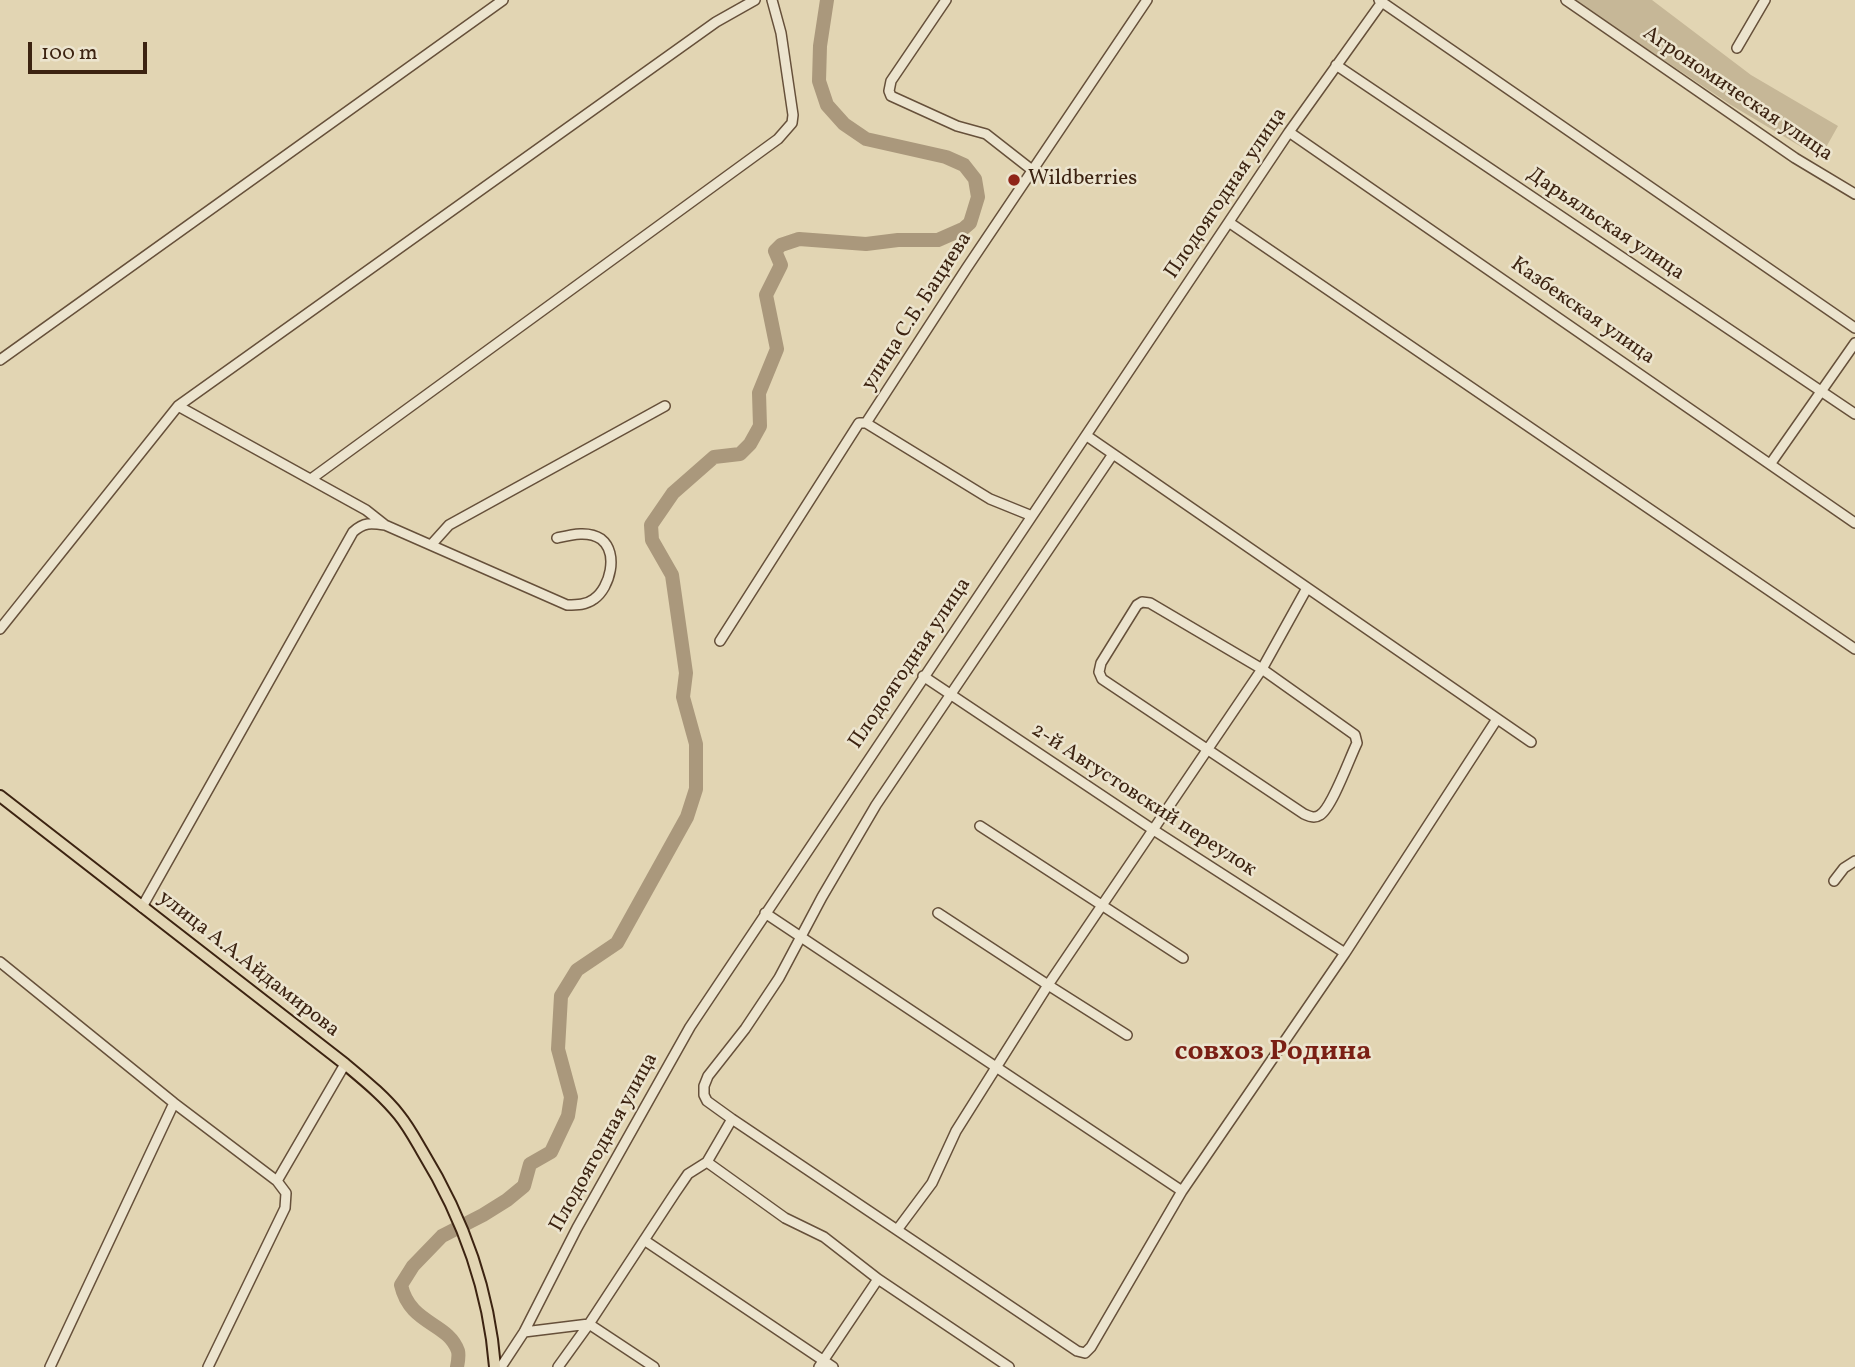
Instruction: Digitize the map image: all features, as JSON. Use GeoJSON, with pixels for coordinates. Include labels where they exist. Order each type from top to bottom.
{"type":"FeatureCollection","features":[{"type":"Feature","properties":{"kind":"main road","name":"улица А.А.Айдамирова"},"geometry":{"type":"LineString","coordinates":[[0,796],[384,1097],[401,1117],[445,1189],[473,1254],[492,1327],[495,1367]]}},
{"type":"Feature","properties":{"kind":"street"},"geometry":{"type":"LineString","coordinates":[[0,360],[503,0]]}},
{"type":"Feature","properties":{"kind":"street"},"geometry":{"type":"LineString","coordinates":[[0,629],[178,406],[705,30],[755,0]]}},
{"type":"Feature","properties":{"kind":"street"},"geometry":{"type":"LineString","coordinates":[[311,479],[778,139],[792,123],[793,115],[781,33],[772,0]]}},
{"type":"Feature","properties":{"kind":"street"},"geometry":{"type":"LineString","coordinates":[[946,0],[891,81],[891,96],[957,126],[986,134],[1032,170]]}},
{"type":"Feature","properties":{"kind":"street","name":"улица С.Б. Бациева"},"geometry":{"type":"LineString","coordinates":[[720,641],[859,423],[866,423],[1147,0]]}},
{"type":"Feature","properties":{"kind":"street","name":"Агрономическая улица"},"geometry":{"type":"LineString","coordinates":[[1566,0],[1795,158],[1855,194]]}},
{"type":"Feature","properties":{"kind":"street"},"geometry":{"type":"LineString","coordinates":[[1737,48],[1765,0]]}},
{"type":"Feature","properties":{"kind":"street","name":"Плодоягодная улица"},"geometry":{"type":"LineString","coordinates":[[501,1367],[524,1332],[577,1228],[690,1027],[1289,132],[1381,1],[1855,328]]}},
{"type":"Feature","properties":{"kind":"street","name":"Дарьяльская улица"},"geometry":{"type":"LineString","coordinates":[[1336,65],[1855,414]]}},
{"type":"Feature","properties":{"kind":"street","name":"Казбекская улица"},"geometry":{"type":"LineString","coordinates":[[1289,132],[1855,523]]}},
{"type":"Feature","properties":{"kind":"street"},"geometry":{"type":"LineString","coordinates":[[1230,223],[1855,649]]}},
{"type":"Feature","properties":{"kind":"street"},"geometry":{"type":"LineString","coordinates":[[1771,463],[1855,343]]}},
{"type":"Feature","properties":{"kind":"street"},"geometry":{"type":"LineString","coordinates":[[178,406],[366,510],[385,525]]}},
{"type":"Feature","properties":{"kind":"street"},"geometry":{"type":"LineString","coordinates":[[431,545],[449,525],[665,406]]}},
{"type":"Feature","properties":{"kind":"street"},"geometry":{"type":"LineString","coordinates":[[866,423],[990,499],[1032,516]]}},
{"type":"Feature","properties":{"kind":"street"},"geometry":{"type":"LineString","coordinates":[[1087,436],[1531,742]]}},
{"type":"Feature","properties":{"kind":"street"},"geometry":{"type":"LineString","coordinates":[[1113,454],[876,805],[822,897],[802,938],[745,1029],[708,1076],[704,1086],[707,1101],[732,1119],[1077,1351],[1085,1353],[1182,1191],[1345,953],[1497,719]]}},
{"type":"Feature","properties":{"kind":"street"},"geometry":{"type":"LineString","coordinates":[[142,907],[353,532],[360,525],[369,522],[385,525],[567,605],[587,603],[596,598],[604,588],[609,575],[610,563],[606,545],[592,535],[557,538]]}},
{"type":"Feature","properties":{"kind":"street"},"geometry":{"type":"LineString","coordinates":[[897,1230],[932,1183],[952,1137],[1048,985],[1262,669],[1307,588]]}},
{"type":"Feature","properties":{"kind":"street"},"geometry":{"type":"LineString","coordinates":[[1142,602],[1150,603],[1262,669],[1321,709],[1357,739],[1325,810],[1318,817],[1304,814],[1207,750],[1102,679],[1099,672],[1101,663],[1137,605],[1142,602]]}},
{"type":"Feature","properties":{"kind":"street","name":"2-й Августовский переулок"},"geometry":{"type":"LineString","coordinates":[[923,676],[1152,830],[1345,953]]}},
{"type":"Feature","properties":{"kind":"street"},"geometry":{"type":"LineString","coordinates":[[980,826],[1183,958]]}},
{"type":"Feature","properties":{"kind":"street"},"geometry":{"type":"LineString","coordinates":[[1834,881],[1844,868],[1855,861]]}},
{"type":"Feature","properties":{"kind":"street"},"geometry":{"type":"LineString","coordinates":[[765,913],[1182,1191]]}},
{"type":"Feature","properties":{"kind":"street"},"geometry":{"type":"LineString","coordinates":[[939,913],[1126,1035]]}},
{"type":"Feature","properties":{"kind":"street"},"geometry":{"type":"LineString","coordinates":[[0,962],[277,1181],[286,1193],[285,1208],[208,1367]]}},
{"type":"Feature","properties":{"kind":"street"},"geometry":{"type":"LineString","coordinates":[[277,1181],[345,1064]]}},
{"type":"Feature","properties":{"kind":"street"},"geometry":{"type":"LineString","coordinates":[[50,1367],[174,1102]]}},
{"type":"Feature","properties":{"kind":"street"},"geometry":{"type":"LineString","coordinates":[[558,1367],[688,1174],[706,1162],[732,1119]]}},
{"type":"Feature","properties":{"kind":"street"},"geometry":{"type":"LineString","coordinates":[[706,1162],[785,1218],[824,1237],[878,1279],[1009,1367]]}},
{"type":"Feature","properties":{"kind":"street"},"geometry":{"type":"LineString","coordinates":[[644,1240],[821,1364],[833,1367]]}},
{"type":"Feature","properties":{"kind":"street"},"geometry":{"type":"LineString","coordinates":[[821,1364],[878,1279]]}},
{"type":"Feature","properties":{"kind":"street"},"geometry":{"type":"LineString","coordinates":[[524,1332],[589,1324],[654,1367]]}},
{"type":"Feature","properties":{"kind":"shaded area"},"geometry":{"type":"Polygon","coordinates":[[[1574,0],[1652,0],[1751,75],[1838,126],[1820,158],[1731,105],[1574,0]]]}},
{"type":"Feature","properties":{"kind":"waterway"},"geometry":{"type":"LineString","coordinates":[[457,1367],[458,1353],[453,1341],[412,1308],[401,1285],[413,1266],[442,1236],[507,1200],[524,1186],[530,1164],[551,1152],[568,1116],[571,1097],[558,1049],[561,996],[577,970],[617,943],[687,817],[696,789],[696,744],[683,697],[686,673],[672,575],[652,540],[651,525],[673,493],[714,457],[740,454],[750,444],[760,426],[759,393],[777,349],[766,295],[781,265],[775,251],[781,245],[799,239],[866,244],[898,240],[938,240],[970,223],[978,197],[975,179],[964,165],[946,157],[866,139],[844,124],[827,105],[819,81],[820,46],[827,0]]}},
{"type":"Feature","properties":{"kind":"place","name":"Wildberries"},"geometry":{"type":"Point","coordinates":[1014,180]}},
{"type":"Feature","properties":{"kind":"district","name":"совхоз Родина"},"geometry":{"type":"Point","coordinates":[1273,1054]}}]}
